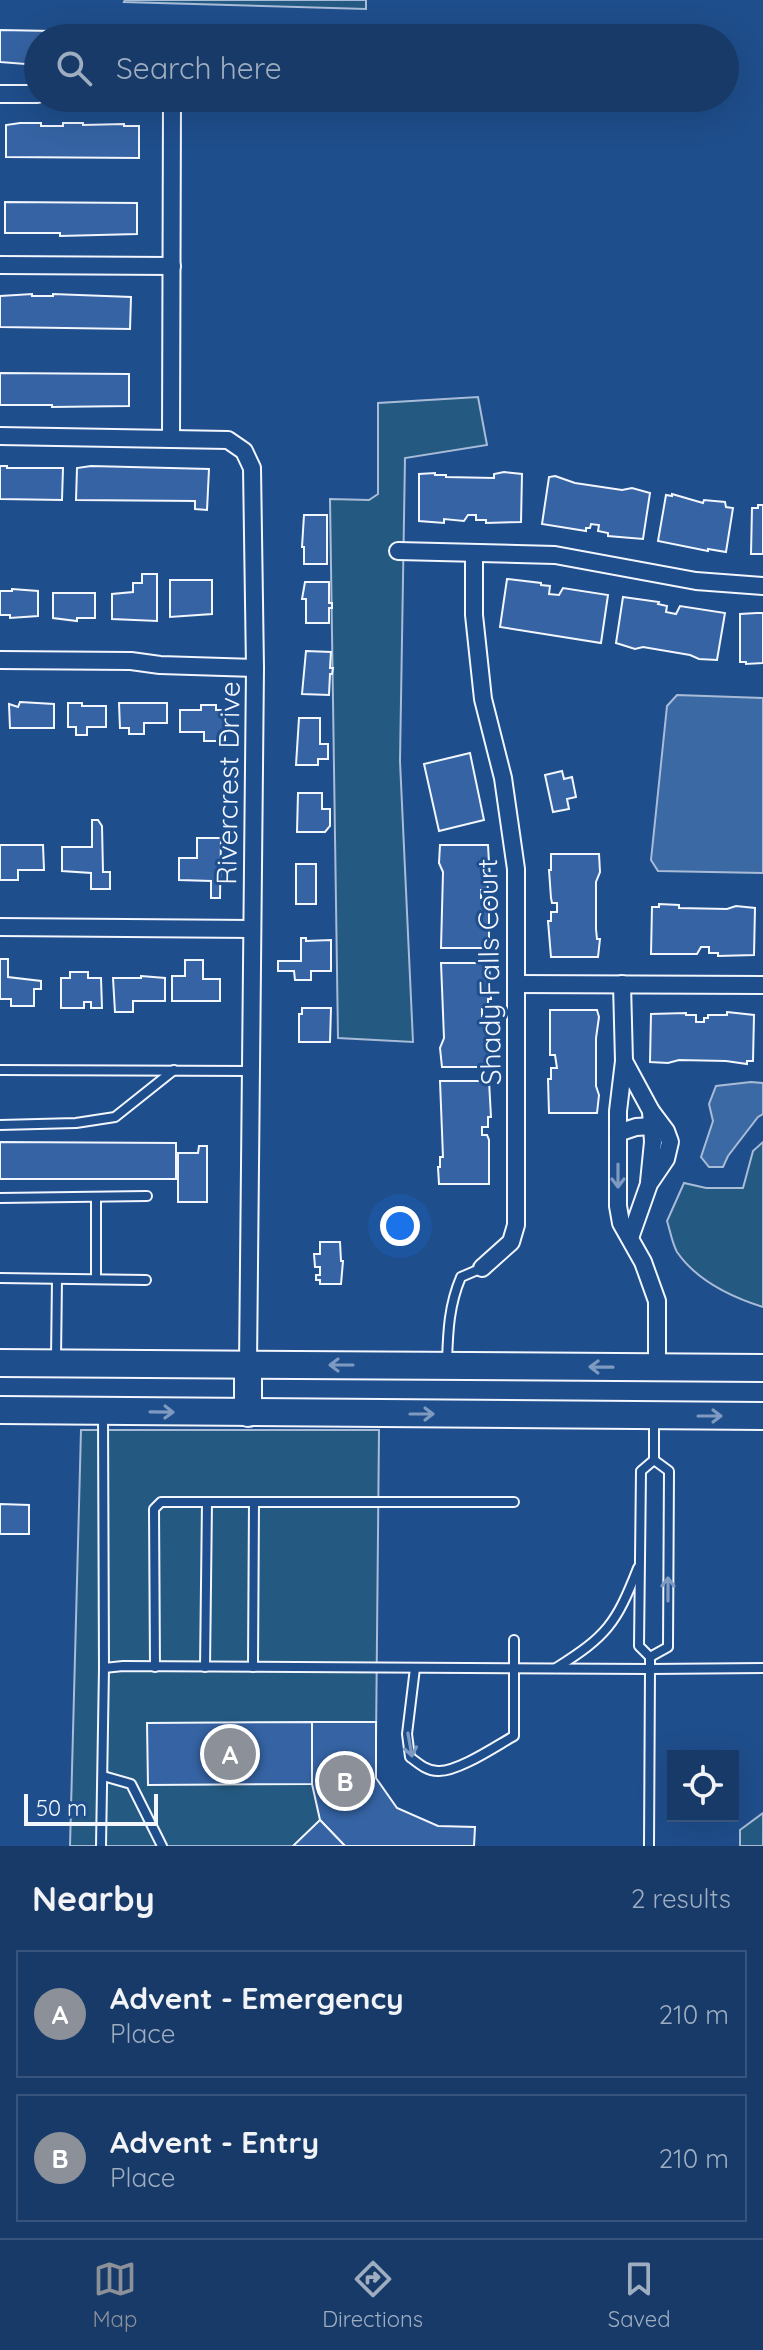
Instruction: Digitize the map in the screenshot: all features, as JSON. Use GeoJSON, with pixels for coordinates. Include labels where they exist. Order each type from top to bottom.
{"type":"FeatureCollection","features":[{"type":"Feature","properties":{"kind":"main road"},"geometry":{"type":"LineString","coordinates":[[0,1363],[763,1368]]}},
{"type":"Feature","properties":{"kind":"main road"},"geometry":{"type":"LineString","coordinates":[[248,1365],[248,1413]]}},
{"type":"Feature","properties":{"kind":"main road"},"geometry":{"type":"LineString","coordinates":[[0,1410],[763,1416]]}},
{"type":"Feature","properties":{"kind":"street"},"geometry":{"type":"LineString","coordinates":[[0,94],[24,94]]}},
{"type":"Feature","properties":{"kind":"street"},"geometry":{"type":"LineString","coordinates":[[171,439],[172,112]]}},
{"type":"Feature","properties":{"kind":"street"},"geometry":{"type":"LineString","coordinates":[[0,265],[172,266]]}},
{"type":"Feature","properties":{"kind":"street","name":"Rivercrest Drive"},"geometry":{"type":"LineString","coordinates":[[0,436],[228,440],[244,451],[252,468],[255,668],[248,1365]]}},
{"type":"Feature","properties":{"kind":"street"},"geometry":{"type":"LineString","coordinates":[[398,551],[555,555],[696,581],[763,586]]}},
{"type":"Feature","properties":{"kind":"street","name":"Shady Falls Court"},"geometry":{"type":"LineString","coordinates":[[474,553],[474,615],[483,699],[503,778],[516,869],[516,1225],[511,1242],[482,1268]]}},
{"type":"Feature","properties":{"kind":"street"},"geometry":{"type":"LineString","coordinates":[[0,660],[131,661],[255,668]]}},
{"type":"Feature","properties":{"kind":"street"},"geometry":{"type":"LineString","coordinates":[[0,927],[252,929]]}},
{"type":"Feature","properties":{"kind":"street"},"geometry":{"type":"LineString","coordinates":[[516,984],[763,985]]}},
{"type":"Feature","properties":{"kind":"street"},"geometry":{"type":"LineString","coordinates":[[622,984],[624,1061],[618,1133],[618,1206],[621,1223],[651,1281],[657,1301],[657,1367]]}},
{"type":"Feature","properties":{"kind":"street"},"geometry":{"type":"LineString","coordinates":[[624,1061],[652,1119],[666,1131],[670,1151],[649,1184],[630,1238]]}},
{"type":"Feature","properties":{"kind":"street"},"geometry":{"type":"LineString","coordinates":[[618,1133],[652,1119]]}},
{"type":"Feature","properties":{"kind":"lane"},"geometry":{"type":"LineString","coordinates":[[0,1070],[250,1071]]}},
{"type":"Feature","properties":{"kind":"lane"},"geometry":{"type":"LineString","coordinates":[[0,1125],[76,1123],[115,1117],[175,1070]]}},
{"type":"Feature","properties":{"kind":"lane"},"geometry":{"type":"LineString","coordinates":[[0,1198],[147,1196]]}},
{"type":"Feature","properties":{"kind":"lane"},"geometry":{"type":"LineString","coordinates":[[96,1197],[96,1279]]}},
{"type":"Feature","properties":{"kind":"lane","name":"Shady Falls Court"},"geometry":{"type":"LineString","coordinates":[[446,1366],[448,1315],[453,1296],[461,1277],[482,1268]]}},
{"type":"Feature","properties":{"kind":"lane"},"geometry":{"type":"LineString","coordinates":[[0,1278],[146,1280]]}},
{"type":"Feature","properties":{"kind":"lane"},"geometry":{"type":"LineString","coordinates":[[56,1363],[57,1279]]}},
{"type":"Feature","properties":{"kind":"lane"},"geometry":{"type":"LineString","coordinates":[[101,1846],[103,1411]]}},
{"type":"Feature","properties":{"kind":"lane"},"geometry":{"type":"LineString","coordinates":[[649,1846],[650,1657],[639,1646],[641,1471],[654,1460],[654,1416]]}},
{"type":"Feature","properties":{"kind":"lane"},"geometry":{"type":"LineString","coordinates":[[650,1657],[668,1647],[669,1471],[654,1460]]}},
{"type":"Feature","properties":{"kind":"lane"},"geometry":{"type":"LineString","coordinates":[[155,1667],[154,1509],[161,1502],[514,1502]]}},
{"type":"Feature","properties":{"kind":"lane"},"geometry":{"type":"LineString","coordinates":[[205,1667],[207,1502]]}},
{"type":"Feature","properties":{"kind":"lane"},"geometry":{"type":"LineString","coordinates":[[253,1667],[254,1502]]}},
{"type":"Feature","properties":{"kind":"lane"},"geometry":{"type":"LineString","coordinates":[[554,1668],[591,1646],[610,1627],[617,1618],[640,1563]]}},
{"type":"Feature","properties":{"kind":"lane"},"geometry":{"type":"LineString","coordinates":[[415,1668],[407,1734],[410,1757],[423,1768],[449,1770],[514,1736],[514,1640]]}},
{"type":"Feature","properties":{"kind":"lane"},"geometry":{"type":"LineString","coordinates":[[104,1668],[763,1668]]}},
{"type":"Feature","properties":{"kind":"lane"},"geometry":{"type":"LineString","coordinates":[[103,1776],[131,1784],[162,1846]]}},
{"type":"Feature","properties":{"kind":"shaded area"},"geometry":{"type":"Polygon","coordinates":[[[366,0],[366,9],[124,2],[366,0]]]}},
{"type":"Feature","properties":{"kind":"shaded area"},"geometry":{"type":"Polygon","coordinates":[[[478,397],[487,445],[405,458],[400,761],[413,1042],[338,1038],[330,499],[369,500],[378,494],[378,403],[478,397]]]}},
{"type":"Feature","properties":{"kind":"shaded area"},"geometry":{"type":"Polygon","coordinates":[[[677,695],[763,698],[763,873],[658,871],[651,860],[667,706],[677,695]]]}},
{"type":"Feature","properties":{"kind":"shaded area"},"geometry":{"type":"Polygon","coordinates":[[[763,1083],[763,1114],[728,1156],[723,1167],[709,1167],[701,1157],[713,1121],[709,1104],[716,1086],[763,1083]]]}},
{"type":"Feature","properties":{"kind":"shaded area"},"geometry":{"type":"Polygon","coordinates":[[[763,1142],[763,1307],[727,1293],[694,1271],[677,1252],[667,1221],[684,1183],[706,1188],[743,1188],[753,1151],[763,1142]]]}},
{"type":"Feature","properties":{"kind":"shaded area"},"geometry":{"type":"Polygon","coordinates":[[[81,1430],[379,1430],[375,1846],[70,1846],[81,1430]]]}},
{"type":"Feature","properties":{"kind":"shaded area"},"geometry":{"type":"Polygon","coordinates":[[[763,1813],[763,1846],[740,1846],[740,1830],[763,1813]]]}},
{"type":"Feature","properties":{"kind":"building"},"geometry":{"type":"Polygon","coordinates":[[[0,30],[24,30],[24,64],[0,62],[0,30]]]}},
{"type":"Feature","properties":{"kind":"building"},"geometry":{"type":"Polygon","coordinates":[[[41,123],[41,126],[83,123],[139,126],[139,158],[6,157],[6,125],[41,123]]]}},
{"type":"Feature","properties":{"kind":"building"},"geometry":{"type":"Polygon","coordinates":[[[5,202],[137,203],[137,234],[60,236],[60,233],[5,233],[5,202]]]}},
{"type":"Feature","properties":{"kind":"building"},"geometry":{"type":"Polygon","coordinates":[[[0,296],[131,297],[130,329],[0,327],[0,296]]]}},
{"type":"Feature","properties":{"kind":"building"},"geometry":{"type":"Polygon","coordinates":[[[0,373],[129,374],[129,406],[0,405],[0,373]]]}},
{"type":"Feature","properties":{"kind":"building"},"geometry":{"type":"Polygon","coordinates":[[[0,466],[63,468],[62,500],[0,499],[0,466]]]}},
{"type":"Feature","properties":{"kind":"building"},"geometry":{"type":"Polygon","coordinates":[[[77,468],[209,469],[207,510],[195,509],[195,501],[76,500],[77,468]]]}},
{"type":"Feature","properties":{"kind":"building"},"geometry":{"type":"Polygon","coordinates":[[[419,474],[494,478],[494,474],[522,474],[521,522],[486,523],[486,520],[476,520],[476,515],[468,515],[464,521],[419,521],[419,474]]]}},
{"type":"Feature","properties":{"kind":"building"},"geometry":{"type":"Polygon","coordinates":[[[549,477],[575,483],[622,490],[632,488],[650,493],[643,539],[608,536],[608,533],[598,531],[599,525],[591,524],[586,531],[542,524],[549,477]]]}},
{"type":"Feature","properties":{"kind":"building"},"geometry":{"type":"Polygon","coordinates":[[[666,495],[703,503],[704,500],[725,502],[726,507],[733,508],[726,552],[658,541],[666,495]]]}},
{"type":"Feature","properties":{"kind":"building"},"geometry":{"type":"Polygon","coordinates":[[[758,505],[763,505],[763,554],[751,554],[752,508],[758,508],[758,505]]]}},
{"type":"Feature","properties":{"kind":"building"},"geometry":{"type":"Polygon","coordinates":[[[304,515],[327,515],[327,564],[304,564],[304,515]]]}},
{"type":"Feature","properties":{"kind":"building"},"geometry":{"type":"Polygon","coordinates":[[[142,574],[157,574],[157,621],[112,619],[112,594],[133,592],[133,583],[142,583],[142,574]]]}},
{"type":"Feature","properties":{"kind":"building"},"geometry":{"type":"Polygon","coordinates":[[[507,579],[550,586],[549,594],[559,595],[563,588],[608,595],[601,643],[500,627],[507,579]]]}},
{"type":"Feature","properties":{"kind":"building"},"geometry":{"type":"Polygon","coordinates":[[[170,580],[212,580],[212,614],[170,617],[170,580]]]}},
{"type":"Feature","properties":{"kind":"building"},"geometry":{"type":"Polygon","coordinates":[[[305,582],[329,582],[329,603],[332,603],[332,608],[329,608],[329,623],[306,623],[306,599],[302,599],[305,582]]]}},
{"type":"Feature","properties":{"kind":"building"},"geometry":{"type":"Polygon","coordinates":[[[0,591],[38,591],[38,616],[10,618],[10,615],[0,615],[0,591]]]}},
{"type":"Feature","properties":{"kind":"building"},"geometry":{"type":"Polygon","coordinates":[[[53,593],[95,593],[95,618],[77,618],[77,621],[53,618],[53,593]]]}},
{"type":"Feature","properties":{"kind":"building"},"geometry":{"type":"Polygon","coordinates":[[[623,597],[659,602],[667,606],[666,612],[676,614],[680,606],[725,613],[717,660],[643,647],[635,649],[616,643],[623,597]]]}},
{"type":"Feature","properties":{"kind":"building"},"geometry":{"type":"Polygon","coordinates":[[[763,613],[763,663],[740,662],[740,614],[763,613]]]}},
{"type":"Feature","properties":{"kind":"building"},"geometry":{"type":"Polygon","coordinates":[[[306,651],[331,652],[330,668],[333,668],[329,695],[302,694],[306,651]]]}},
{"type":"Feature","properties":{"kind":"building"},"geometry":{"type":"Polygon","coordinates":[[[20,702],[54,704],[54,728],[10,728],[9,704],[18,707],[20,702]]]}},
{"type":"Feature","properties":{"kind":"building"},"geometry":{"type":"Polygon","coordinates":[[[68,703],[106,706],[106,727],[87,727],[87,735],[76,735],[76,727],[68,727],[68,703]]]}},
{"type":"Feature","properties":{"kind":"building"},"geometry":{"type":"Polygon","coordinates":[[[119,703],[167,703],[167,723],[144,723],[144,734],[129,734],[129,728],[120,728],[119,703]]]}},
{"type":"Feature","properties":{"kind":"building"},"geometry":{"type":"Polygon","coordinates":[[[201,705],[216,705],[216,710],[225,710],[225,741],[204,741],[204,732],[180,732],[180,710],[201,710],[201,705]]]}},
{"type":"Feature","properties":{"kind":"building"},"geometry":{"type":"Polygon","coordinates":[[[299,718],[320,718],[320,744],[328,744],[328,759],[318,759],[318,765],[296,765],[299,718]]]}},
{"type":"Feature","properties":{"kind":"building"},"geometry":{"type":"Polygon","coordinates":[[[470,753],[484,820],[439,831],[424,764],[470,753]]]}},
{"type":"Feature","properties":{"kind":"building"},"geometry":{"type":"Polygon","coordinates":[[[562,771],[564,779],[572,777],[576,797],[567,799],[569,809],[553,812],[545,775],[562,771]]]}},
{"type":"Feature","properties":{"kind":"building"},"geometry":{"type":"Polygon","coordinates":[[[298,793],[322,793],[322,809],[330,809],[330,826],[325,832],[297,832],[298,793]]]}},
{"type":"Feature","properties":{"kind":"building"},"geometry":{"type":"Polygon","coordinates":[[[92,820],[98,820],[102,826],[103,872],[110,872],[110,889],[91,889],[91,873],[62,871],[62,847],[92,847],[92,820]]]}},
{"type":"Feature","properties":{"kind":"building"},"geometry":{"type":"Polygon","coordinates":[[[197,838],[221,838],[220,898],[211,898],[211,881],[179,880],[179,858],[197,858],[197,838]]]}},
{"type":"Feature","properties":{"kind":"building"},"geometry":{"type":"Polygon","coordinates":[[[0,845],[43,845],[44,870],[18,870],[18,880],[0,880],[0,845]]]}},
{"type":"Feature","properties":{"kind":"building"},"geometry":{"type":"Polygon","coordinates":[[[440,845],[488,845],[490,880],[487,880],[488,890],[481,890],[481,898],[489,902],[489,948],[441,948],[443,872],[439,863],[440,845]]]}},
{"type":"Feature","properties":{"kind":"building"},"geometry":{"type":"Polygon","coordinates":[[[551,854],[599,854],[600,872],[596,882],[596,929],[597,939],[600,939],[598,957],[551,957],[548,921],[551,921],[551,912],[557,912],[557,903],[552,903],[551,898],[551,854]]]}},
{"type":"Feature","properties":{"kind":"building"},"geometry":{"type":"Polygon","coordinates":[[[296,864],[316,864],[316,904],[296,904],[296,864]]]}},
{"type":"Feature","properties":{"kind":"building"},"geometry":{"type":"Polygon","coordinates":[[[659,904],[679,905],[679,908],[755,908],[754,955],[718,956],[718,953],[709,953],[709,947],[701,947],[697,954],[651,954],[652,907],[659,907],[659,904]]]}},
{"type":"Feature","properties":{"kind":"building"},"geometry":{"type":"Polygon","coordinates":[[[301,938],[306,938],[306,941],[331,940],[331,971],[311,971],[311,980],[295,980],[294,971],[278,971],[278,961],[301,961],[301,938]]]}},
{"type":"Feature","properties":{"kind":"building"},"geometry":{"type":"Polygon","coordinates":[[[0,959],[8,959],[8,977],[41,981],[41,989],[34,989],[34,1006],[11,1006],[11,999],[0,999],[0,959]]]}},
{"type":"Feature","properties":{"kind":"building"},"geometry":{"type":"Polygon","coordinates":[[[185,960],[203,960],[203,979],[220,979],[220,1001],[172,1001],[172,976],[185,976],[185,960]]]}},
{"type":"Feature","properties":{"kind":"building"},"geometry":{"type":"Polygon","coordinates":[[[441,963],[489,963],[491,999],[488,999],[488,1009],[482,1009],[482,1016],[487,1016],[489,1021],[489,1067],[442,1067],[441,963]]]}},
{"type":"Feature","properties":{"kind":"building"},"geometry":{"type":"Polygon","coordinates":[[[70,972],[88,972],[88,978],[101,978],[102,1008],[91,1008],[91,1002],[84,1002],[84,1008],[61,1008],[61,978],[70,978],[70,972]]]}},
{"type":"Feature","properties":{"kind":"building"},"geometry":{"type":"Polygon","coordinates":[[[113,978],[165,978],[165,1001],[133,1001],[133,1012],[115,1012],[113,978]]]}},
{"type":"Feature","properties":{"kind":"building"},"geometry":{"type":"Polygon","coordinates":[[[302,1008],[331,1008],[330,1042],[299,1042],[299,1014],[302,1014],[302,1008]]]}},
{"type":"Feature","properties":{"kind":"building"},"geometry":{"type":"Polygon","coordinates":[[[550,1010],[597,1010],[597,1113],[549,1113],[548,1079],[551,1079],[551,1068],[557,1068],[555,1055],[550,1055],[550,1010]]]}},
{"type":"Feature","properties":{"kind":"building"},"geometry":{"type":"Polygon","coordinates":[[[727,1012],[754,1015],[753,1061],[747,1061],[747,1064],[679,1060],[650,1062],[651,1014],[686,1013],[696,1015],[696,1022],[704,1022],[708,1015],[727,1015],[727,1012]]]}},
{"type":"Feature","properties":{"kind":"building"},"geometry":{"type":"Polygon","coordinates":[[[440,1081],[489,1081],[491,1117],[488,1117],[488,1127],[482,1127],[482,1135],[487,1135],[489,1140],[489,1184],[439,1184],[438,1167],[440,1157],[443,1157],[440,1081]]]}},
{"type":"Feature","properties":{"kind":"building"},"geometry":{"type":"Polygon","coordinates":[[[0,1142],[176,1143],[176,1179],[0,1179],[0,1142]]]}},
{"type":"Feature","properties":{"kind":"building"},"geometry":{"type":"Polygon","coordinates":[[[199,1146],[207,1146],[207,1202],[178,1202],[178,1153],[198,1153],[199,1146]]]}},
{"type":"Feature","properties":{"kind":"building"},"geometry":{"type":"Polygon","coordinates":[[[320,1242],[340,1242],[343,1261],[341,1284],[320,1284],[320,1280],[316,1280],[320,1267],[315,1267],[314,1254],[320,1254],[320,1242]]]}},
{"type":"Feature","properties":{"kind":"building"},"geometry":{"type":"Polygon","coordinates":[[[0,1504],[29,1505],[29,1534],[0,1534],[0,1504]]]}},
{"type":"Feature","properties":{"kind":"building"},"geometry":{"type":"Polygon","coordinates":[[[312,1722],[312,1784],[148,1785],[147,1723],[312,1722]]]}},
{"type":"Feature","properties":{"kind":"building"},"geometry":{"type":"Polygon","coordinates":[[[312,1722],[376,1722],[376,1778],[397,1808],[438,1826],[475,1827],[474,1846],[345,1846],[320,1820],[312,1784],[312,1722]]]}},
{"type":"Feature","properties":{"kind":"building"},"geometry":{"type":"Polygon","coordinates":[[[320,1820],[345,1846],[293,1846],[320,1820]]]}},
{"type":"Feature","properties":{"kind":"place","name":"Advent - Emergency"},"geometry":{"type":"Point","coordinates":[230,1754]}},
{"type":"Feature","properties":{"kind":"place","name":"Advent - Entry"},"geometry":{"type":"Point","coordinates":[345,1781]}}]}
